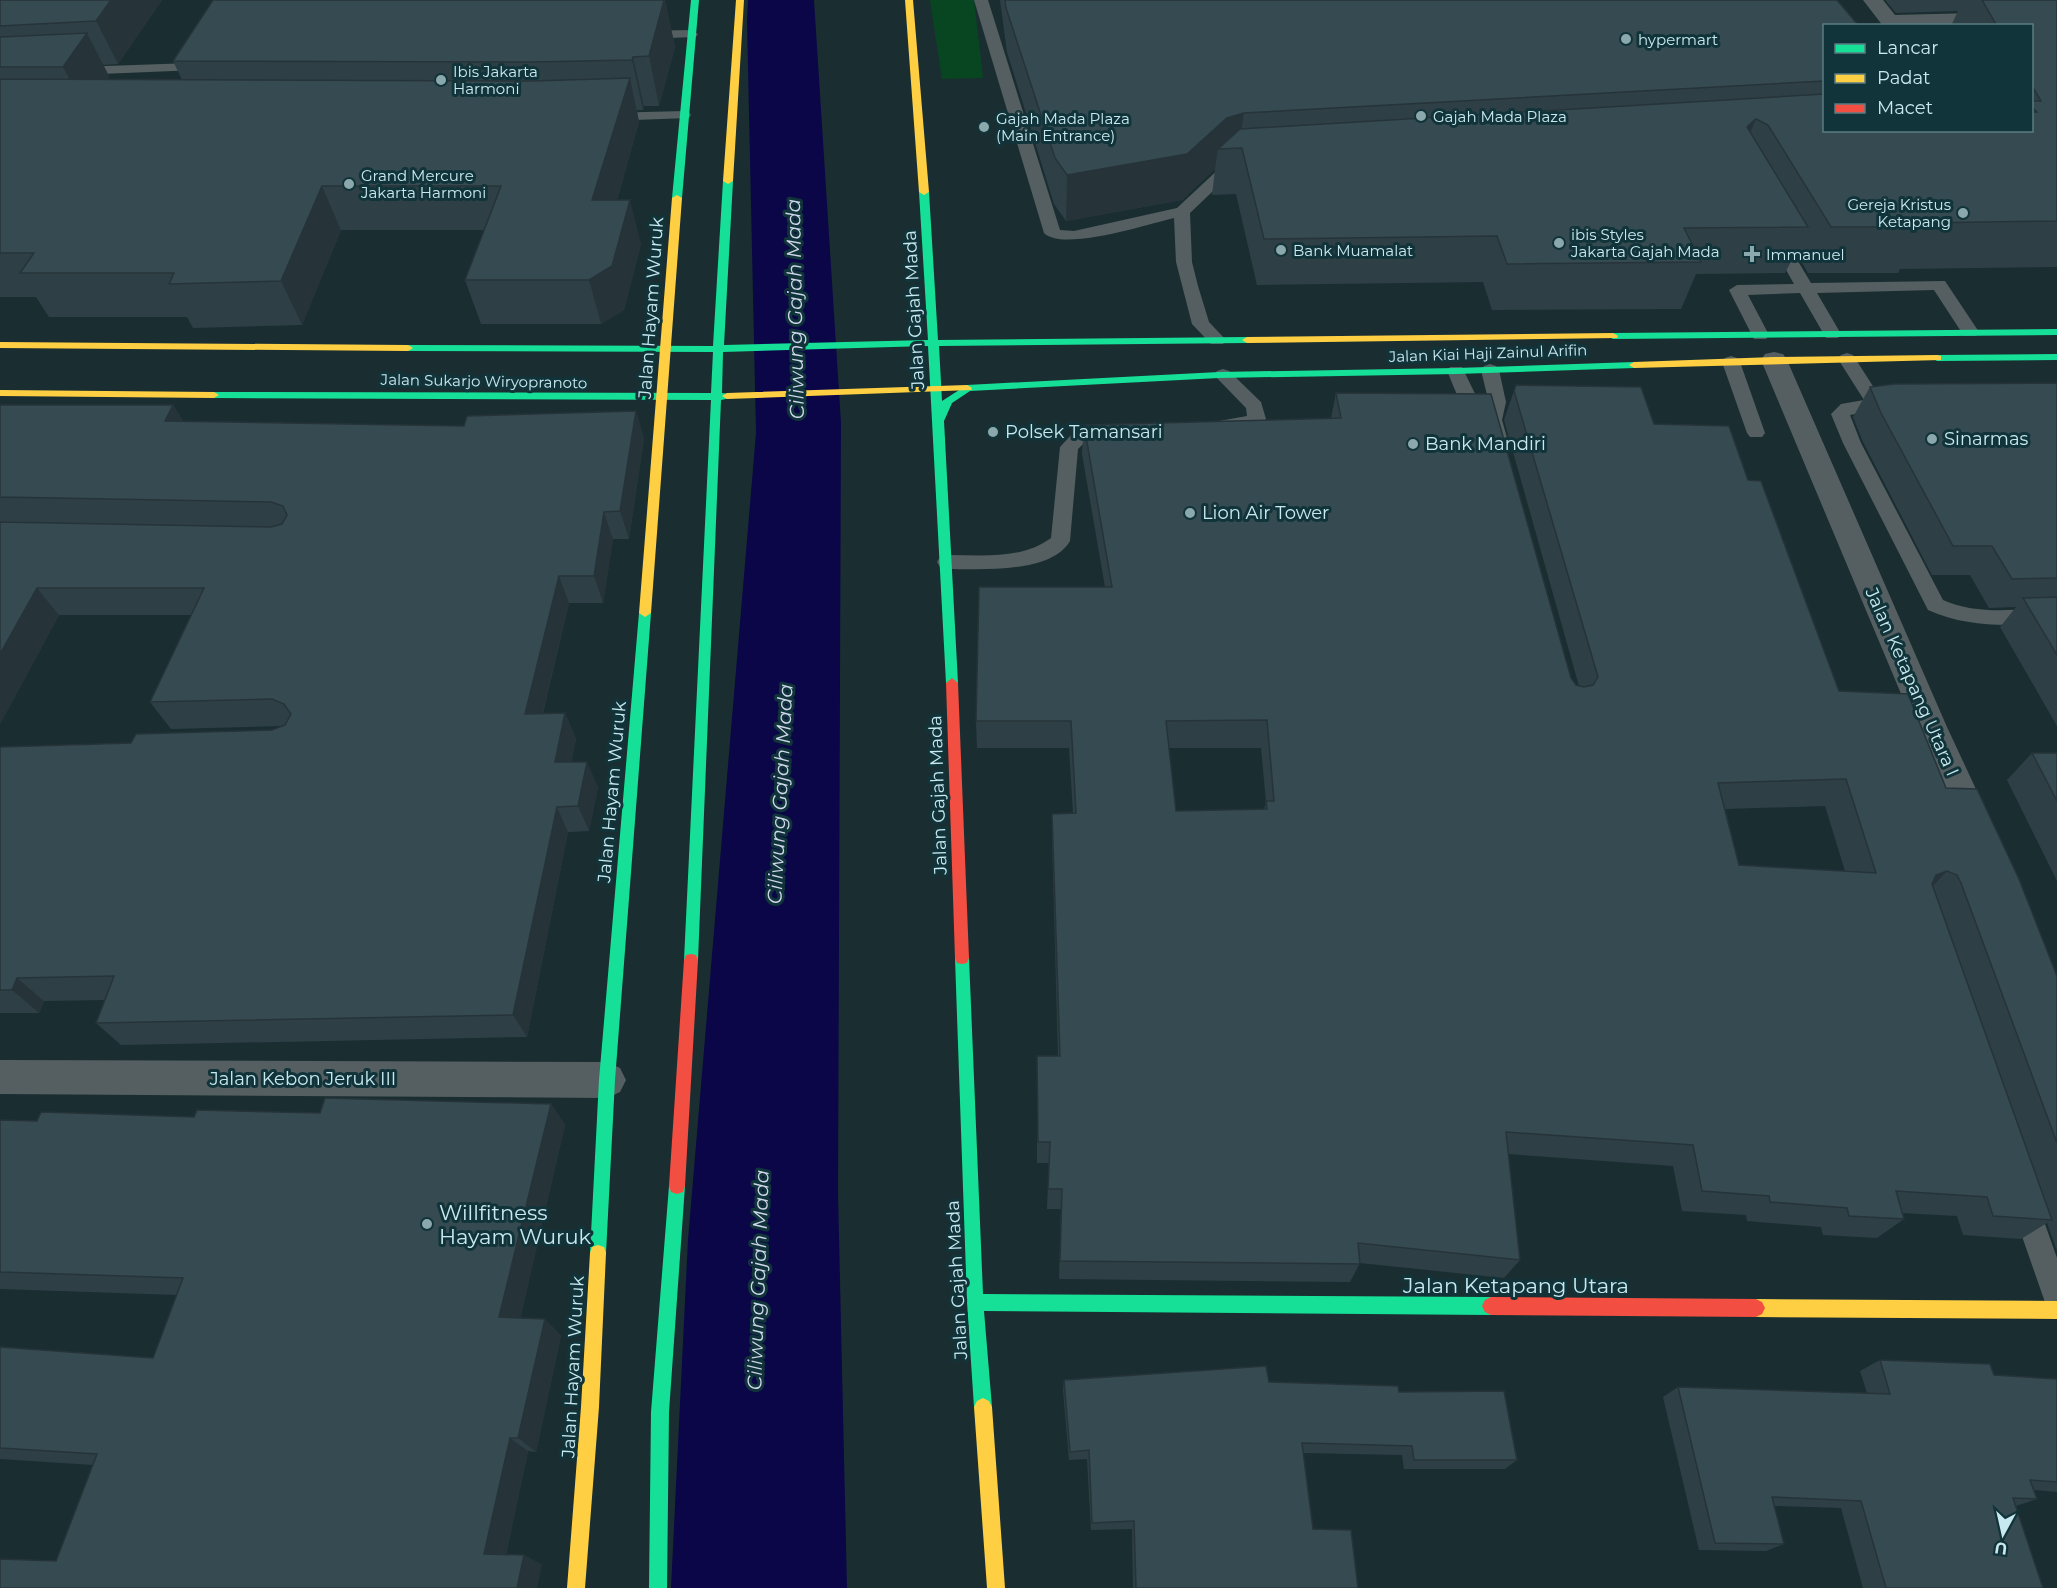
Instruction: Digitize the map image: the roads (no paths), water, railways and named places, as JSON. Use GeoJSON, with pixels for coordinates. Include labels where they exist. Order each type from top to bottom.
{"type":"FeatureCollection","features":[{"type":"Feature","properties":{"kind":"main road","name":"Jalan Hayam Wuruk"},"geometry":{"type":"LineString","coordinates":[[576,1588],[590,1407],[607,1080],[695,0]]}},
{"type":"Feature","properties":{"kind":"main road"},"geometry":{"type":"LineString","coordinates":[[658,1588],[660,1412],[687,1046],[720,311],[740,0]]}},
{"type":"Feature","properties":{"kind":"main road","name":"Jalan Gajah Mada"},"geometry":{"type":"LineString","coordinates":[[909,0],[934,343],[947,562],[975,1302],[996,1588]]}},
{"type":"Feature","properties":{"kind":"main road","name":"Jalan Kiai Haji Zainul Arifin"},"geometry":{"type":"LineString","coordinates":[[934,343],[1456,372],[1731,362],[1767,347],[1832,334],[2057,332]]}},
{"type":"Feature","properties":{"kind":"main road","name":"Jalan Sukarjo Wiryopranoto"},"geometry":{"type":"LineString","coordinates":[[0,345],[124,352],[666,350],[934,343]]}},
{"type":"Feature","properties":{"kind":"main road","name":"Jalan Kiai Haji Zainul Arifin"},"geometry":{"type":"LineString","coordinates":[[967,388],[1220,358],[1767,347],[1847,359],[2057,357]]}},
{"type":"Feature","properties":{"kind":"main road"},"geometry":{"type":"LineString","coordinates":[[938,422],[946,402],[954,394],[967,388]]}},
{"type":"Feature","properties":{"kind":"main road","name":"Jalan Sukarjo Wiryopranoto"},"geometry":{"type":"LineString","coordinates":[[0,393],[101,389],[662,398],[967,388]]}},
{"type":"Feature","properties":{"kind":"main road","name":"Jalan Ketapang Utara"},"geometry":{"type":"LineString","coordinates":[[975,1302],[2057,1310]]}},
{"type":"Feature","properties":{"kind":"street"},"geometry":{"type":"LineString","coordinates":[[1873,0],[1892,23],[2057,17]]}},
{"type":"Feature","properties":{"kind":"street","name":"Jalan Ketapang Utara I"},"geometry":{"type":"LineString","coordinates":[[1767,347],[1931,727],[1989,853]]}},
{"type":"Feature","properties":{"kind":"street","name":"Jalan Kebon Jeruk III"},"geometry":{"type":"LineString","coordinates":[[0,1077],[607,1080]]}},
{"type":"Feature","properties":{"kind":"lane"},"geometry":{"type":"LineString","coordinates":[[981,0],[1050,230],[1055,235],[1074,237],[1182,212],[1228,168],[1255,165]]}},
{"type":"Feature","properties":{"kind":"lane"},"geometry":{"type":"LineString","coordinates":[[631,35],[691,34]]}},
{"type":"Feature","properties":{"kind":"lane"},"geometry":{"type":"LineString","coordinates":[[68,72],[192,67]]}},
{"type":"Feature","properties":{"kind":"lane"},"geometry":{"type":"LineString","coordinates":[[591,117],[684,115]]}},
{"type":"Feature","properties":{"kind":"lane"},"geometry":{"type":"LineString","coordinates":[[1182,212],[1184,262],[1201,324],[1220,358],[1255,406],[1257,418],[1246,423],[1212,426]]}},
{"type":"Feature","properties":{"kind":"lane"},"geometry":{"type":"LineString","coordinates":[[1766,221],[1832,334]]}},
{"type":"Feature","properties":{"kind":"lane"},"geometry":{"type":"LineString","coordinates":[[1767,347],[1737,290],[1939,285],[1970,332]]}},
{"type":"Feature","properties":{"kind":"lane"},"geometry":{"type":"LineString","coordinates":[[1847,359],[1875,405]]}},
{"type":"Feature","properties":{"kind":"lane"},"geometry":{"type":"LineString","coordinates":[[1731,362],[1756,433]]}},
{"type":"Feature","properties":{"kind":"lane"},"geometry":{"type":"LineString","coordinates":[[1490,370],[1498,399],[1498,410],[1493,420],[1502,454]]}},
{"type":"Feature","properties":{"kind":"lane"},"geometry":{"type":"LineString","coordinates":[[1456,372],[1474,409],[1493,420]]}},
{"type":"Feature","properties":{"kind":"lane"},"geometry":{"type":"LineString","coordinates":[[1899,405],[1847,408],[1840,414],[1851,443],[1935,605],[1947,612],[1971,618],[2057,615]]}},
{"type":"Feature","properties":{"kind":"lane"},"geometry":{"type":"LineString","coordinates":[[947,562],[1010,560],[1048,552],[1060,541],[1069,447],[1079,438],[1133,432]]}},
{"type":"Feature","properties":{"kind":"lane"},"geometry":{"type":"LineString","coordinates":[[2016,1179],[2057,1298]]}},
{"type":"Feature","properties":{"kind":"water","name":"Ciliwung Gajah Mada"},"geometry":{"type":"Polygon","coordinates":[[[748,0],[814,0],[841,423],[838,1193],[847,1588],[671,1588],[688,1240],[756,433],[748,0]]]}},
{"type":"Feature","properties":{"kind":"place","name":"hypermart"},"geometry":{"type":"Point","coordinates":[1626,39]}},
{"type":"Feature","properties":{"kind":"place","name":"Ibis Jakarta Harmoni"},"geometry":{"type":"Point","coordinates":[441,80]}},
{"type":"Feature","properties":{"kind":"place","name":"Gajah Mada Plaza"},"geometry":{"type":"Point","coordinates":[1421,116]}},
{"type":"Feature","properties":{"kind":"place","name":"Gajah Mada Plaza (Main Entrance)"},"geometry":{"type":"Point","coordinates":[984,127]}},
{"type":"Feature","properties":{"kind":"place","name":"Grand Mercure Jakarta Harmoni"},"geometry":{"type":"Point","coordinates":[349,184]}},
{"type":"Feature","properties":{"kind":"place","name":"Gereja Kristus Ketapang"},"geometry":{"type":"Point","coordinates":[1963,213]}},
{"type":"Feature","properties":{"kind":"place","name":"ibis Styles Jakarta Gajah Mada"},"geometry":{"type":"Point","coordinates":[1559,243]}},
{"type":"Feature","properties":{"kind":"place","name":"Bank Muamalat"},"geometry":{"type":"Point","coordinates":[1281,250]}},
{"type":"Feature","properties":{"kind":"place","name":"Immanuel"},"geometry":{"type":"Point","coordinates":[1752,254]}},
{"type":"Feature","properties":{"kind":"place","name":"Polsek Tamansari"},"geometry":{"type":"Point","coordinates":[993,432]}},
{"type":"Feature","properties":{"kind":"place","name":"Sinarmas"},"geometry":{"type":"Point","coordinates":[1932,439]}},
{"type":"Feature","properties":{"kind":"place","name":"Bank Mandiri"},"geometry":{"type":"Point","coordinates":[1413,444]}},
{"type":"Feature","properties":{"kind":"place","name":"Lion Air Tower"},"geometry":{"type":"Point","coordinates":[1190,513]}},
{"type":"Feature","properties":{"kind":"place","name":"Willfitness Hayam Wuruk"},"geometry":{"type":"Point","coordinates":[427,1224]}}]}
